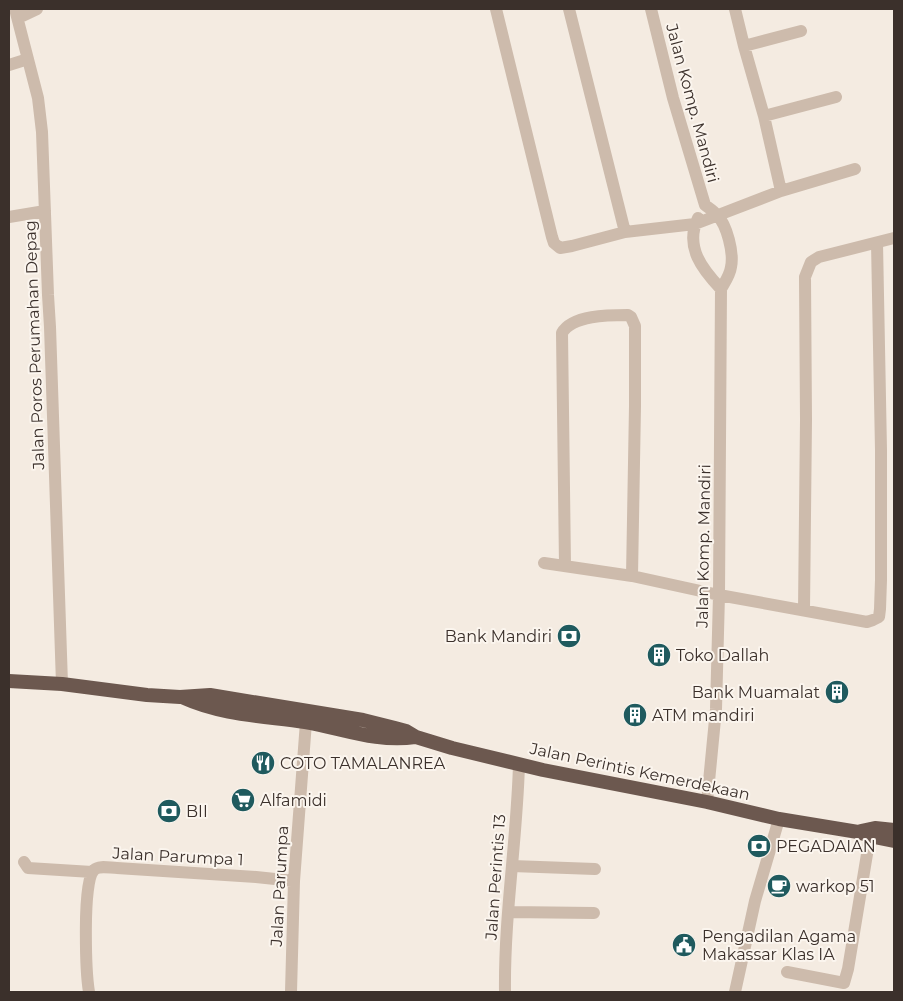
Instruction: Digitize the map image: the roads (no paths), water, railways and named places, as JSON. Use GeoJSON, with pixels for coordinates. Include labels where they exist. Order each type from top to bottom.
{"type":"FeatureCollection","features":[{"type":"Feature","properties":{"kind":"highway","name":"Jalan Perintis Kemerdekaan"},"geometry":{"type":"LineString","coordinates":[[9,680],[62,684],[147,695],[180,697],[210,695],[363,720],[395,728],[416,737],[452,748],[519,764],[708,802],[779,819],[894,841]]}},
{"type":"Feature","properties":{"kind":"highway","name":"Jalan Perintis Kemerdekaan"},"geometry":{"type":"LineString","coordinates":[[180,697],[209,708],[306,722],[363,735],[394,739],[416,737]]}},
{"type":"Feature","properties":{"kind":"highway","name":"Jalan Perintis Kemerdekaan"},"geometry":{"type":"LineString","coordinates":[[864,834],[875,828],[894,830]]}},
{"type":"Feature","properties":{"kind":"street"},"geometry":{"type":"LineString","coordinates":[[16,14],[37,9]]}},
{"type":"Feature","properties":{"kind":"street"},"geometry":{"type":"LineString","coordinates":[[496,9],[549,228],[554,243],[558,247],[563,248],[626,232],[695,224],[782,191],[855,169]]}},
{"type":"Feature","properties":{"kind":"street"},"geometry":{"type":"LineString","coordinates":[[570,9],[626,232]]}},
{"type":"Feature","properties":{"kind":"street","name":"Jalan Komp. Mandiri"},"geometry":{"type":"LineString","coordinates":[[651,9],[673,98],[705,205],[719,216],[729,239],[732,253],[732,267],[722,289],[720,595],[716,709],[708,802]]}},
{"type":"Feature","properties":{"kind":"street"},"geometry":{"type":"LineString","coordinates":[[735,9],[782,191]]}},
{"type":"Feature","properties":{"kind":"street","name":"Jalan Poros Perumahan Depag"},"geometry":{"type":"LineString","coordinates":[[16,14],[38,98],[42,132],[62,684]]}},
{"type":"Feature","properties":{"kind":"street"},"geometry":{"type":"LineString","coordinates":[[744,46],[801,31]]}},
{"type":"Feature","properties":{"kind":"street"},"geometry":{"type":"LineString","coordinates":[[9,65],[28,59]]}},
{"type":"Feature","properties":{"kind":"street"},"geometry":{"type":"LineString","coordinates":[[764,116],[836,97]]}},
{"type":"Feature","properties":{"kind":"street","name":"Jalan Komp. Mandiri"},"geometry":{"type":"LineString","coordinates":[[705,205],[695,224],[694,243],[697,257],[703,268],[722,289]]}},
{"type":"Feature","properties":{"kind":"street"},"geometry":{"type":"LineString","coordinates":[[9,217],[45,212]]}},
{"type":"Feature","properties":{"kind":"street"},"geometry":{"type":"LineString","coordinates":[[804,610],[805,277],[811,262],[819,257],[894,238]]}},
{"type":"Feature","properties":{"kind":"street"},"geometry":{"type":"LineString","coordinates":[[544,563],[632,576],[720,595],[866,622],[878,617],[880,609],[881,450],[877,243]]}},
{"type":"Feature","properties":{"kind":"street"},"geometry":{"type":"LineString","coordinates":[[565,566],[562,333],[569,324],[585,319],[628,315],[635,326],[632,576]]}},
{"type":"Feature","properties":{"kind":"street","name":"Jalan Parumpa"},"geometry":{"type":"LineString","coordinates":[[291,992],[294,881],[306,722]]}},
{"type":"Feature","properties":{"kind":"street","name":"Jalan Perintis 13"},"geometry":{"type":"LineString","coordinates":[[505,992],[519,764]]}},
{"type":"Feature","properties":{"kind":"street"},"geometry":{"type":"LineString","coordinates":[[735,992],[755,902],[779,819]]}},
{"type":"Feature","properties":{"kind":"street"},"geometry":{"type":"LineString","coordinates":[[787,972],[844,982],[848,969],[864,834]]}},
{"type":"Feature","properties":{"kind":"street"},"geometry":{"type":"LineString","coordinates":[[24,862],[28,868],[92,872]]}},
{"type":"Feature","properties":{"kind":"street"},"geometry":{"type":"LineString","coordinates":[[512,866],[595,869]]}},
{"type":"Feature","properties":{"kind":"street","name":"Jalan Parumpa 1"},"geometry":{"type":"LineString","coordinates":[[89,992],[86,970],[85,921],[89,884],[92,872],[98,868],[256,876],[294,881]]}},
{"type":"Feature","properties":{"kind":"street"},"geometry":{"type":"LineString","coordinates":[[509,912],[594,913]]}},
{"type":"Feature","properties":{"kind":"place","name":"Bank Mandiri"},"geometry":{"type":"Point","coordinates":[569,636]}},
{"type":"Feature","properties":{"kind":"place","name":"Toko Dallah"},"geometry":{"type":"Point","coordinates":[659,655]}},
{"type":"Feature","properties":{"kind":"place","name":"Bank Muamalat"},"geometry":{"type":"Point","coordinates":[837,692]}},
{"type":"Feature","properties":{"kind":"place","name":"ATM mandiri"},"geometry":{"type":"Point","coordinates":[635,715]}},
{"type":"Feature","properties":{"kind":"place","name":"COTO TAMALANREA"},"geometry":{"type":"Point","coordinates":[263,763]}},
{"type":"Feature","properties":{"kind":"place","name":"Alfamidi"},"geometry":{"type":"Point","coordinates":[243,800]}},
{"type":"Feature","properties":{"kind":"place","name":"BII"},"geometry":{"type":"Point","coordinates":[169,811]}},
{"type":"Feature","properties":{"kind":"place","name":"PEGADAIAN"},"geometry":{"type":"Point","coordinates":[759,846]}},
{"type":"Feature","properties":{"kind":"place","name":"warkop 51"},"geometry":{"type":"Point","coordinates":[779,886]}},
{"type":"Feature","properties":{"kind":"place","name":"Pengadilan Agama Makassar Klas IA"},"geometry":{"type":"Point","coordinates":[684,945]}}]}
